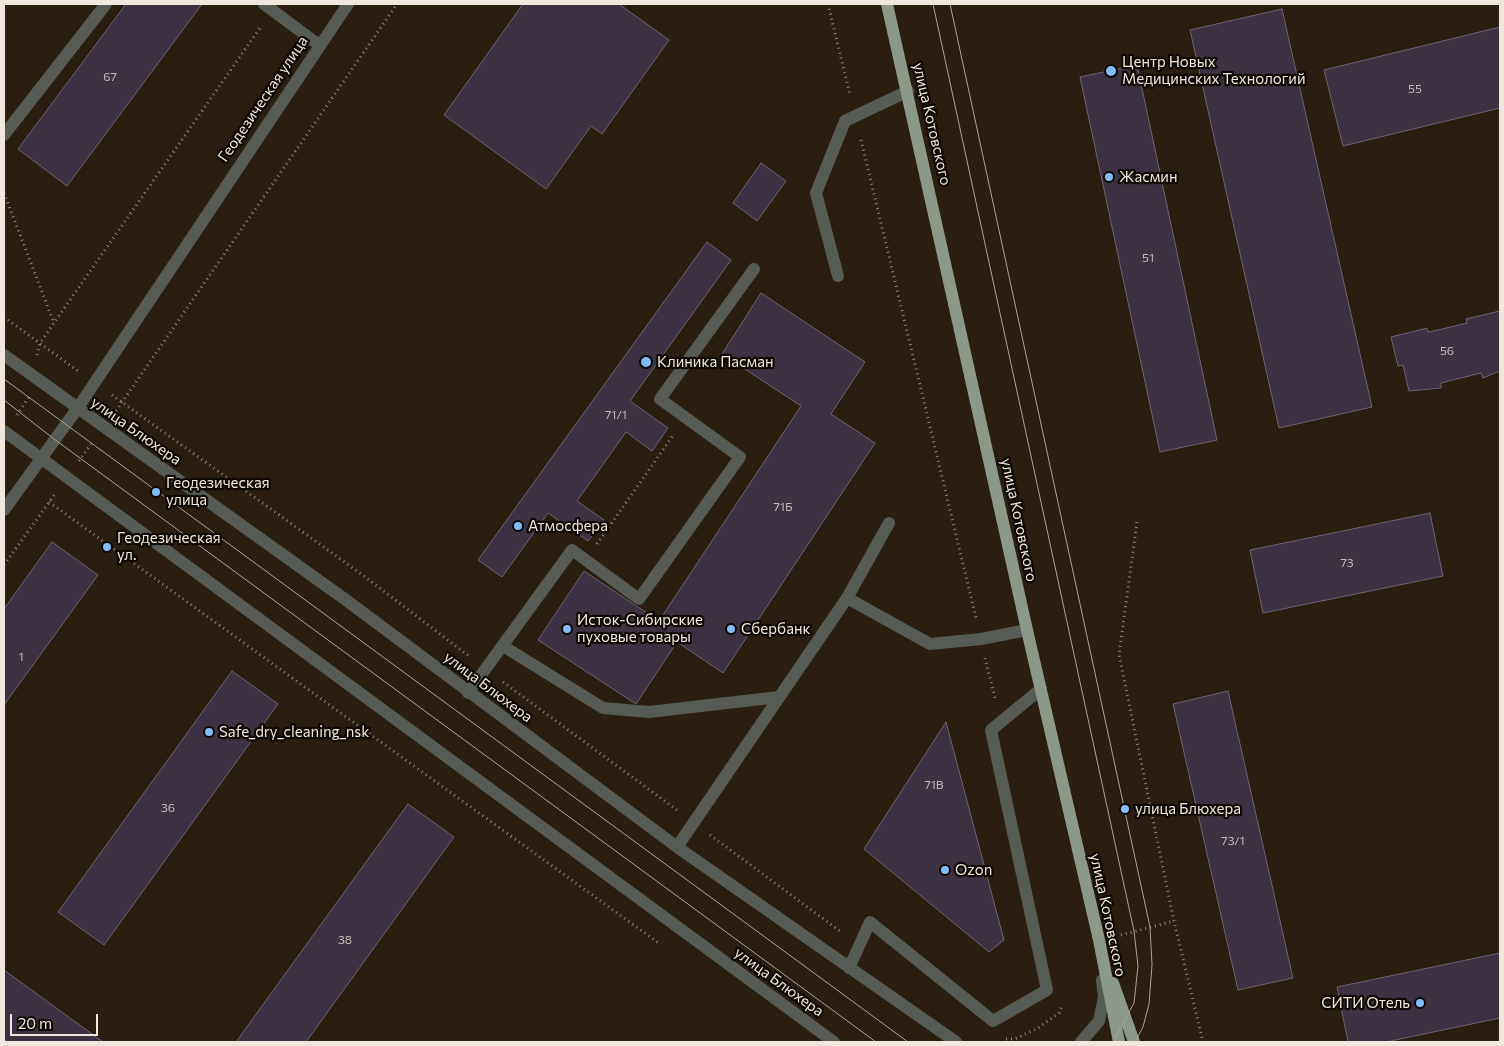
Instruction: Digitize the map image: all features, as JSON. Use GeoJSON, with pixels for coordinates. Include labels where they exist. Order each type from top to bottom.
{"type":"FeatureCollection","features":[{"type":"Feature","properties":{"kind":"main road","name":"улица Котовского"},"geometry":{"type":"LineString","coordinates":[[887,4],[1100,950],[1119,1042]]}},
{"type":"Feature","properties":{"kind":"main road"},"geometry":{"type":"LineString","coordinates":[[1100,950],[1134,1042]]}},
{"type":"Feature","properties":{"kind":"street"},"geometry":{"type":"LineString","coordinates":[[4,135],[106,4]]}},
{"type":"Feature","properties":{"kind":"street","name":"Геодезическая улица"},"geometry":{"type":"LineString","coordinates":[[4,510],[77,409],[348,4]]}},
{"type":"Feature","properties":{"kind":"street"},"geometry":{"type":"LineString","coordinates":[[268,7],[319,45]]}},
{"type":"Feature","properties":{"kind":"street"},"geometry":{"type":"LineString","coordinates":[[838,276],[816,193],[845,121],[908,92]]}},
{"type":"Feature","properties":{"kind":"street"},"geometry":{"type":"LineString","coordinates":[[468,693],[572,550],[639,598],[740,457],[660,399],[754,269]]}},
{"type":"Feature","properties":{"kind":"street","name":"улица Блюхера"},"geometry":{"type":"LineString","coordinates":[[4,355],[104,429],[346,600],[468,693],[677,847],[956,1042]]}},
{"type":"Feature","properties":{"kind":"street","name":"улица Блюхера"},"geometry":{"type":"LineString","coordinates":[[4,431],[834,1042]]}},
{"type":"Feature","properties":{"kind":"street"},"geometry":{"type":"LineString","coordinates":[[677,847],[847,598],[889,523]]}},
{"type":"Feature","properties":{"kind":"street"},"geometry":{"type":"LineString","coordinates":[[847,598],[930,644],[981,639],[1027,630]]}},
{"type":"Feature","properties":{"kind":"street"},"geometry":{"type":"LineString","coordinates":[[503,646],[603,708],[649,712],[779,697]]}},
{"type":"Feature","properties":{"kind":"street"},"geometry":{"type":"LineString","coordinates":[[848,968],[870,922],[993,1021],[1047,990],[991,730],[1041,690]]}},
{"type":"Feature","properties":{"kind":"street"},"geometry":{"type":"LineString","coordinates":[[1081,1042],[1099,1020],[1104,997],[1100,950]]}},
{"type":"Feature","properties":{"kind":"path"},"geometry":{"type":"LineString","coordinates":[[4,565],[48,502],[104,429],[397,4]]}},
{"type":"Feature","properties":{"kind":"path"},"geometry":{"type":"LineString","coordinates":[[828,4],[1001,722]]}},
{"type":"Feature","properties":{"kind":"path"},"geometry":{"type":"LineString","coordinates":[[40,343],[268,7]]}},
{"type":"Feature","properties":{"kind":"path"},"geometry":{"type":"LineString","coordinates":[[4,193],[54,323]]}},
{"type":"Feature","properties":{"kind":"path"},"geometry":{"type":"LineString","coordinates":[[4,317],[82,373]]}},
{"type":"Feature","properties":{"kind":"path"},"geometry":{"type":"LineString","coordinates":[[110,394],[364,576],[486,670],[859,945]]}},
{"type":"Feature","properties":{"kind":"path"},"geometry":{"type":"LineString","coordinates":[[610,525],[686,417]]}},
{"type":"Feature","properties":{"kind":"path"},"geometry":{"type":"LineString","coordinates":[[48,502],[662,945]]}},
{"type":"Feature","properties":{"kind":"path"},"geometry":{"type":"LineString","coordinates":[[1137,522],[1119,655],[1174,921],[1203,1042]]}},
{"type":"Feature","properties":{"kind":"path"},"geometry":{"type":"LineString","coordinates":[[1121,935],[1174,921]]}},
{"type":"Feature","properties":{"kind":"path"},"geometry":{"type":"LineString","coordinates":[[1005,1039],[1015,1039],[1038,1028],[1059,1013],[1063,1004]]}},
{"type":"Feature","properties":{"kind":"building"},"geometry":{"type":"Polygon","coordinates":[[[126,4],[202,4],[67,186],[18,149],[126,4]]]}},
{"type":"Feature","properties":{"kind":"building"},"geometry":{"type":"Polygon","coordinates":[[[523,4],[619,4],[669,40],[602,134],[591,126],[546,189],[444,115],[523,4]]]}},
{"type":"Feature","properties":{"kind":"building"},"geometry":{"type":"Polygon","coordinates":[[[1282,9],[1372,407],[1279,428],[1190,30],[1282,9]]]}},
{"type":"Feature","properties":{"kind":"building"},"geometry":{"type":"Polygon","coordinates":[[[1500,27],[1500,108],[1343,146],[1324,70],[1500,27]]]}},
{"type":"Feature","properties":{"kind":"building"},"geometry":{"type":"Polygon","coordinates":[[[1137,65],[1217,440],[1160,452],[1080,77],[1137,65]]]}},
{"type":"Feature","properties":{"kind":"building"},"geometry":{"type":"Polygon","coordinates":[[[761,163],[786,181],[757,221],[733,203],[761,163]]]}},
{"type":"Feature","properties":{"kind":"building"},"geometry":{"type":"Polygon","coordinates":[[[707,242],[731,260],[630,401],[668,428],[652,451],[626,432],[577,501],[604,520],[588,541],[548,513],[502,577],[478,560],[707,242]]]}},
{"type":"Feature","properties":{"kind":"building"},"geometry":{"type":"Polygon","coordinates":[[[761,293],[865,362],[831,414],[875,443],[723,673],[677,642],[636,704],[538,640],[584,571],[659,621],[801,406],[722,354],[761,293]]]}},
{"type":"Feature","properties":{"kind":"building"},"geometry":{"type":"Polygon","coordinates":[[[1500,311],[1500,371],[1483,378],[1481,373],[1441,383],[1441,388],[1409,391],[1403,365],[1398,366],[1391,337],[1427,328],[1428,332],[1438,330],[1467,323],[1466,319],[1500,311]]]}},
{"type":"Feature","properties":{"kind":"building"},"geometry":{"type":"Polygon","coordinates":[[[1430,513],[1443,576],[1263,613],[1250,550],[1430,513]]]}},
{"type":"Feature","properties":{"kind":"building"},"geometry":{"type":"Polygon","coordinates":[[[52,542],[98,575],[4,705],[4,609],[52,542]]]}},
{"type":"Feature","properties":{"kind":"building"},"geometry":{"type":"Polygon","coordinates":[[[232,671],[278,704],[104,945],[58,912],[232,671]]]}},
{"type":"Feature","properties":{"kind":"building"},"geometry":{"type":"Polygon","coordinates":[[[1228,691],[1293,978],[1238,990],[1173,704],[1228,691]]]}},
{"type":"Feature","properties":{"kind":"building"},"geometry":{"type":"Polygon","coordinates":[[[946,722],[1004,940],[989,952],[864,849],[946,722]]]}},
{"type":"Feature","properties":{"kind":"building"},"geometry":{"type":"Polygon","coordinates":[[[408,804],[454,837],[306,1042],[236,1042],[408,804]]]}},
{"type":"Feature","properties":{"kind":"building","name":"СИТИ Отель"},"geometry":{"type":"Polygon","coordinates":[[[1500,953],[1500,1018],[1386,1042],[1348,1042],[1337,987],[1500,953]]]}},
{"type":"Feature","properties":{"kind":"building"},"geometry":{"type":"Polygon","coordinates":[[[4,970],[103,1042],[7,1042],[4,1040],[4,970]]]}},
{"type":"Feature","properties":{"kind":"tram line"},"geometry":{"type":"LineString","coordinates":[[933,4],[1134,931],[1138,966],[1134,1003],[1113,1042]]}},
{"type":"Feature","properties":{"kind":"tram line"},"geometry":{"type":"LineString","coordinates":[[950,4],[1150,927],[1152,965],[1149,1004],[1143,1027],[1135,1042]]}},
{"type":"Feature","properties":{"kind":"tram line"},"geometry":{"type":"LineString","coordinates":[[4,379],[908,1042]]}},
{"type":"Feature","properties":{"kind":"tram line"},"geometry":{"type":"LineString","coordinates":[[4,400],[54,439],[876,1042]]}},
{"type":"Feature","properties":{"kind":"place","name":"Центр Новых Медицинских Технологий"},"geometry":{"type":"Point","coordinates":[1111,71]}},
{"type":"Feature","properties":{"kind":"place","name":"Жасмин"},"geometry":{"type":"Point","coordinates":[1109,177]}},
{"type":"Feature","properties":{"kind":"place","name":"Клиника Пасман"},"geometry":{"type":"Point","coordinates":[646,362]}},
{"type":"Feature","properties":{"kind":"place","name":"Геодезическая улица"},"geometry":{"type":"Point","coordinates":[156,492]}},
{"type":"Feature","properties":{"kind":"place","name":"Атмосфера"},"geometry":{"type":"Point","coordinates":[518,526]}},
{"type":"Feature","properties":{"kind":"place","name":"Геодезическая ул."},"geometry":{"type":"Point","coordinates":[107,547]}},
{"type":"Feature","properties":{"kind":"place","name":"Исток-Сибирские пуховые товары"},"geometry":{"type":"Point","coordinates":[567,629]}},
{"type":"Feature","properties":{"kind":"place","name":"Сбербанк"},"geometry":{"type":"Point","coordinates":[731,629]}},
{"type":"Feature","properties":{"kind":"place","name":"Safe_dry_cleaning_nsk"},"geometry":{"type":"Point","coordinates":[209,732]}},
{"type":"Feature","properties":{"kind":"place","name":"улица Блюхера"},"geometry":{"type":"Point","coordinates":[1125,809]}},
{"type":"Feature","properties":{"kind":"place","name":"Ozon"},"geometry":{"type":"Point","coordinates":[945,870]}},
{"type":"Feature","properties":{"kind":"place","name":"СИТИ Отель"},"geometry":{"type":"Point","coordinates":[1420,1003]}}]}
